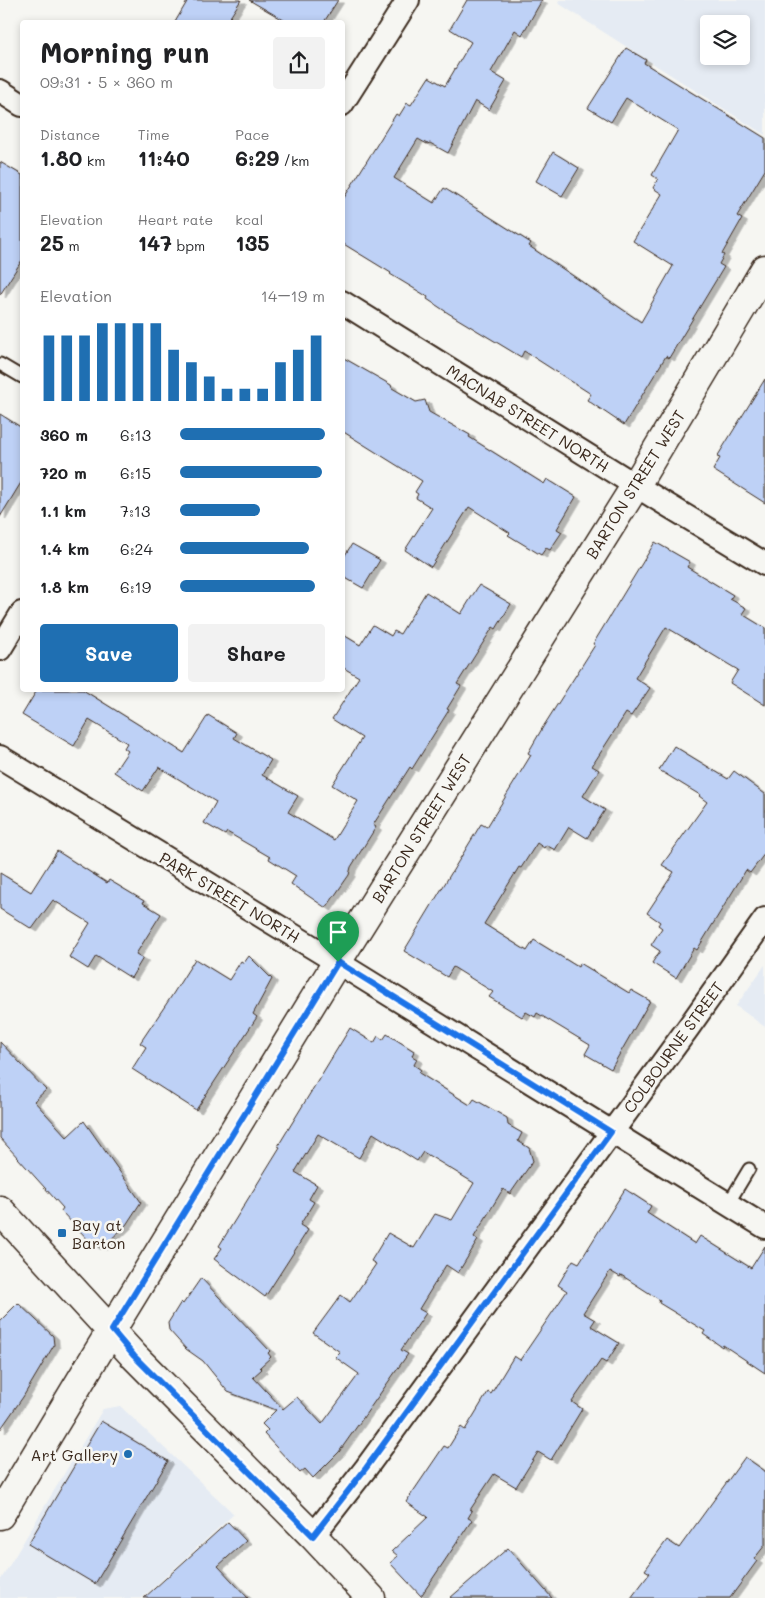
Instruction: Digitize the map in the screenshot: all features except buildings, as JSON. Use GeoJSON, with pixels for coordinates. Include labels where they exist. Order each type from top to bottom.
{"type":"FeatureCollection","features":[{"type":"Feature","properties":{"kind":"street"},"geometry":{"type":"LineString","coordinates":[[345,99],[408,0]]}},
{"type":"Feature","properties":{"kind":"street"},"geometry":{"type":"LineString","coordinates":[[0,91],[20,104]]}},
{"type":"Feature","properties":{"kind":"street","name":"BARTON STREET WEST"},"geometry":{"type":"LineString","coordinates":[[0,1515],[338,962],[636,485],[765,269]]}},
{"type":"Feature","properties":{"kind":"street","name":"MACNAB STREET NORTH"},"geometry":{"type":"LineString","coordinates":[[345,304],[765,564]]}},
{"type":"Feature","properties":{"kind":"street"},"geometry":{"type":"LineString","coordinates":[[2,642],[20,616]]}},
{"type":"Feature","properties":{"kind":"street","name":"PARK STREET NORTH"},"geometry":{"type":"LineString","coordinates":[[0,757],[338,962],[765,1227]]}},
{"type":"Feature","properties":{"kind":"street","name":"COLBOURNE STREET"},"geometry":{"type":"LineString","coordinates":[[313,1536],[366,1468],[688,1028],[765,919]]}},
{"type":"Feature","properties":{"kind":"street"},"geometry":{"type":"LineString","coordinates":[[0,1210],[134,1356],[313,1536],[371,1598]]}},
{"type":"Feature","properties":{"kind":"lane"},"geometry":{"type":"LineString","coordinates":[[0,364],[20,376]]}},
{"type":"Feature","properties":{"kind":"lane"},"geometry":{"type":"LineString","coordinates":[[728,1204],[749,1168]]}},
{"type":"Feature","properties":{"kind":"shaded area"},"geometry":{"type":"Polygon","coordinates":[[[559,0],[765,0],[765,135],[558,3],[559,0]]]}},
{"type":"Feature","properties":{"kind":"shaded area"},"geometry":{"type":"Polygon","coordinates":[[[765,965],[765,1027],[736,1006],[765,965]]]}},
{"type":"Feature","properties":{"kind":"shaded area"},"geometry":{"type":"Polygon","coordinates":[[[120,1406],[234,1514],[142,1598],[0,1598],[0,1581],[103,1409],[120,1406]]]}},
{"type":"Feature","properties":{"kind":"place","name":"Bay at Barton"},"geometry":{"type":"Point","coordinates":[62,1233]}},
{"type":"Feature","properties":{"kind":"place","name":"Art Gallery"},"geometry":{"type":"Point","coordinates":[128,1454]}},
{"type":"Feature","properties":{"kind":"route"},"geometry":{"type":"LineString","coordinates":[[338,962],[611,1132],[366,1468],[313,1536],[134,1356],[112,1330],[338,962]]}}]}
